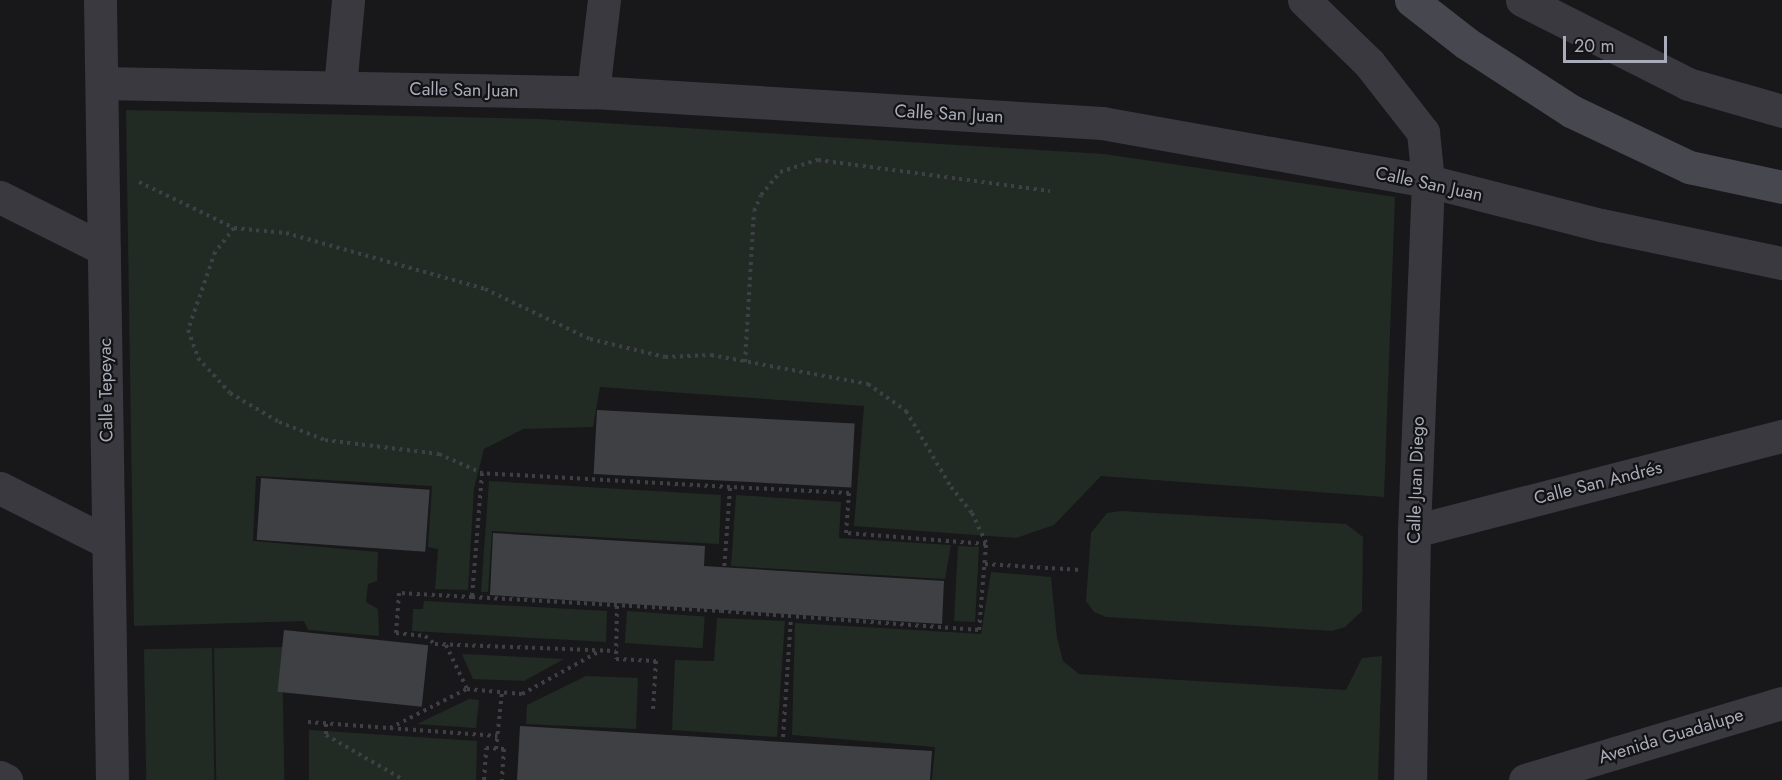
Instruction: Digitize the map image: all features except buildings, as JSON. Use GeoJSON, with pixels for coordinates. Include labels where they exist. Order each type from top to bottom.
{"type":"FeatureCollection","features":[{"type":"Feature","properties":{"kind":"main road"},"geometry":{"type":"LineString","coordinates":[[1412,0],[1466,43],[1571,111],[1689,167],[1782,187]]}},
{"type":"Feature","properties":{"kind":"street","name":"Calle Tepeyac"},"geometry":{"type":"LineString","coordinates":[[100,0],[112,780]]}},
{"type":"Feature","properties":{"kind":"street"},"geometry":{"type":"LineString","coordinates":[[340,87],[348,0]]}},
{"type":"Feature","properties":{"kind":"street"},"geometry":{"type":"LineString","coordinates":[[593,92],[604,0]]}},
{"type":"Feature","properties":{"kind":"street","name":"Calle Juan Diego"},"geometry":{"type":"LineString","coordinates":[[1304,0],[1370,63],[1423,132],[1428,181],[1414,531],[1410,780]]}},
{"type":"Feature","properties":{"kind":"street"},"geometry":{"type":"LineString","coordinates":[[1522,0],[1688,84],[1782,111]]}},
{"type":"Feature","properties":{"kind":"street","name":"Calle San Juan"},"geometry":{"type":"LineString","coordinates":[[102,83],[593,92],[1102,123],[1428,181],[1601,225],[1782,262]]}},
{"type":"Feature","properties":{"kind":"street"},"geometry":{"type":"LineString","coordinates":[[0,197],[104,249]]}},
{"type":"Feature","properties":{"kind":"street","name":"Calle San Andrés"},"geometry":{"type":"LineString","coordinates":[[1414,531],[1782,436]]}},
{"type":"Feature","properties":{"kind":"street"},"geometry":{"type":"LineString","coordinates":[[0,488],[107,542]]}},
{"type":"Feature","properties":{"kind":"street","name":"Avenida Guadalupe"},"geometry":{"type":"LineString","coordinates":[[1525,780],[1782,703]]}},
{"type":"Feature","properties":{"kind":"street"},"geometry":{"type":"LineString","coordinates":[[0,777],[6,780]]}},
{"type":"Feature","properties":{"kind":"path"},"geometry":{"type":"LineString","coordinates":[[745,362],[754,211],[761,195],[780,172],[818,160],[1050,191]]}},
{"type":"Feature","properties":{"kind":"path"},"geometry":{"type":"LineString","coordinates":[[139,182],[234,228],[286,234],[485,289],[590,339],[665,357],[711,355],[868,384],[906,411],[951,487],[972,513],[986,544],[979,630],[721,611],[399,593],[396,633],[425,636],[435,644],[616,651]]}},
{"type":"Feature","properties":{"kind":"path"},"geometry":{"type":"LineString","coordinates":[[234,228],[215,252],[188,330],[198,358],[230,393],[279,422],[325,440],[439,454],[482,473],[849,494],[846,533],[986,544]]}},
{"type":"Feature","properties":{"kind":"path"},"geometry":{"type":"LineString","coordinates":[[472,597],[482,473]]}},
{"type":"Feature","properties":{"kind":"path"},"geometry":{"type":"LineString","coordinates":[[721,611],[730,487]]}},
{"type":"Feature","properties":{"kind":"path"},"geometry":{"type":"LineString","coordinates":[[985,564],[1081,570]]}},
{"type":"Feature","properties":{"kind":"path"},"geometry":{"type":"LineString","coordinates":[[618,606],[616,659],[656,661],[653,710]]}},
{"type":"Feature","properties":{"kind":"path"},"geometry":{"type":"LineString","coordinates":[[783,737],[791,617]]}},
{"type":"Feature","properties":{"kind":"path"},"geometry":{"type":"LineString","coordinates":[[446,645],[468,689]]}},
{"type":"Feature","properties":{"kind":"path"},"geometry":{"type":"LineString","coordinates":[[390,728],[468,689],[522,694],[601,651]]}},
{"type":"Feature","properties":{"kind":"path"},"geometry":{"type":"LineString","coordinates":[[496,749],[502,692]]}},
{"type":"Feature","properties":{"kind":"path"},"geometry":{"type":"LineString","coordinates":[[308,722],[497,736]]}},
{"type":"Feature","properties":{"kind":"path"},"geometry":{"type":"LineString","coordinates":[[327,724],[326,735],[404,780]]}},
{"type":"Feature","properties":{"kind":"path"},"geometry":{"type":"LineString","coordinates":[[484,780],[486,748],[504,749],[502,780]]}},
{"type":"Feature","properties":{"kind":"shaded area"},"geometry":{"type":"Polygon","coordinates":[[[126,110],[539,119],[1104,154],[1395,197],[1384,497],[1101,476],[1054,525],[1016,538],[854,526],[864,406],[600,387],[593,427],[523,429],[484,449],[474,488],[468,590],[435,589],[438,549],[428,547],[432,486],[256,476],[253,541],[378,552],[377,581],[368,584],[366,602],[378,609],[379,636],[308,630],[304,621],[134,626],[126,110]]]}},
{"type":"Feature","properties":{"kind":"shaded area"},"geometry":{"type":"Polygon","coordinates":[[[489,481],[721,495],[719,544],[492,531],[488,592],[481,592],[489,481]]]}},
{"type":"Feature","properties":{"kind":"shaded area"},"geometry":{"type":"Polygon","coordinates":[[[736,495],[841,502],[839,538],[951,545],[945,579],[731,566],[736,495]]]}},
{"type":"Feature","properties":{"kind":"shaded area"},"geometry":{"type":"Polygon","coordinates":[[[1120,511],[1346,524],[1363,537],[1362,611],[1345,627],[1332,631],[1106,617],[1094,612],[1086,601],[1091,533],[1107,513],[1120,511]]]}},
{"type":"Feature","properties":{"kind":"shaded area"},"geometry":{"type":"Polygon","coordinates":[[[958,546],[979,547],[975,622],[954,621],[958,546]]]}},
{"type":"Feature","properties":{"kind":"shaded area"},"geometry":{"type":"Polygon","coordinates":[[[991,572],[1051,577],[1057,638],[1063,661],[1079,674],[1346,690],[1362,658],[1382,656],[1378,780],[932,780],[935,747],[792,735],[795,623],[981,634],[991,572]]]}},
{"type":"Feature","properties":{"kind":"shaded area"},"geometry":{"type":"Polygon","coordinates":[[[424,601],[607,611],[606,642],[412,631],[413,609],[423,609],[424,601]]]}},
{"type":"Feature","properties":{"kind":"shaded area"},"geometry":{"type":"Polygon","coordinates":[[[627,611],[705,616],[703,648],[625,643],[627,611]]]}},
{"type":"Feature","properties":{"kind":"shaded area"},"geometry":{"type":"Polygon","coordinates":[[[717,618],[785,621],[777,737],[672,730],[675,660],[714,661],[717,618]]]}},
{"type":"Feature","properties":{"kind":"shaded area"},"geometry":{"type":"Polygon","coordinates":[[[282,647],[284,780],[216,780],[214,648],[282,647]]]}},
{"type":"Feature","properties":{"kind":"shaded area"},"geometry":{"type":"Polygon","coordinates":[[[212,648],[214,780],[146,780],[144,649],[212,648]]]}},
{"type":"Feature","properties":{"kind":"shaded area"},"geometry":{"type":"Polygon","coordinates":[[[462,654],[564,659],[524,681],[473,679],[462,654]]]}},
{"type":"Feature","properties":{"kind":"shaded area"},"geometry":{"type":"Polygon","coordinates":[[[586,676],[638,678],[636,729],[526,724],[527,705],[586,676]]]}},
{"type":"Feature","properties":{"kind":"shaded area"},"geometry":{"type":"Polygon","coordinates":[[[469,699],[479,700],[476,728],[417,724],[469,699]]]}},
{"type":"Feature","properties":{"kind":"shaded area"},"geometry":{"type":"Polygon","coordinates":[[[309,730],[477,741],[476,780],[309,780],[309,730]]]}}]}
